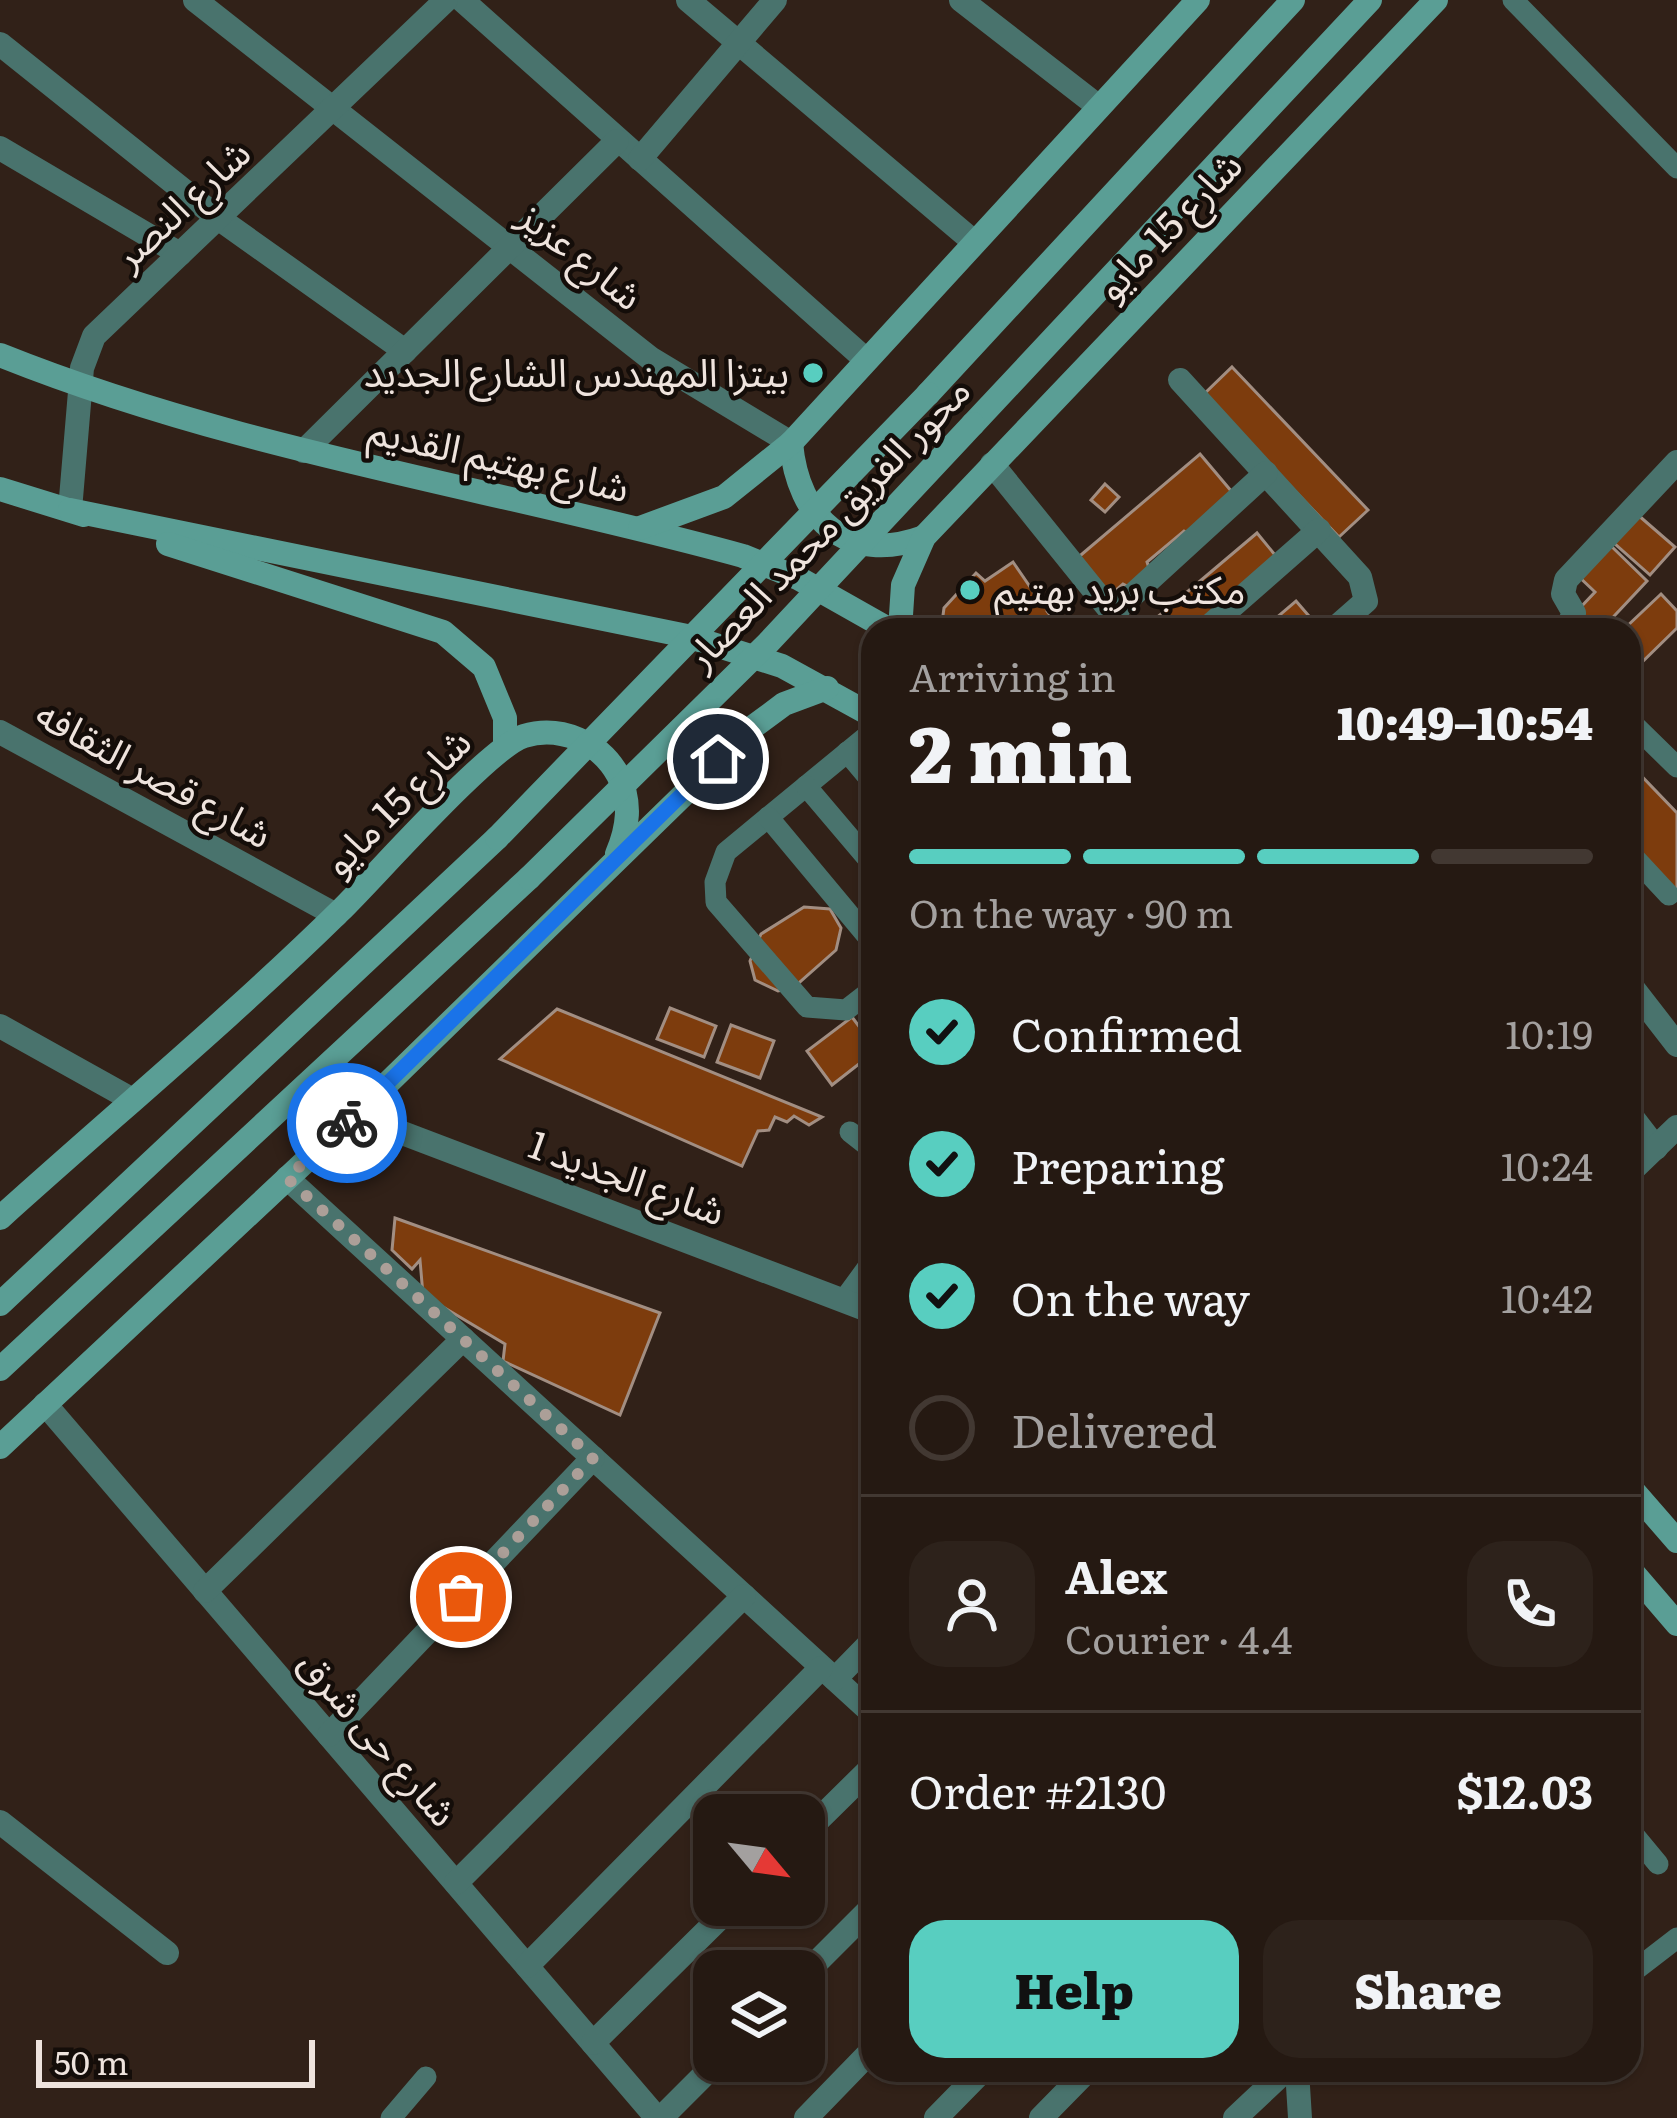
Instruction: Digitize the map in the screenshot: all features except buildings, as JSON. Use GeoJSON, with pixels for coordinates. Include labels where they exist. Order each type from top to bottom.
{"type":"FeatureCollection","features":[{"type":"Feature","properties":{"kind":"main road"},"geometry":{"type":"LineString","coordinates":[[636,529],[697,511],[724,496],[791,443],[1198,0]]}},
{"type":"Feature","properties":{"kind":"main road","name":"محور الفريق محمد العصار"},"geometry":{"type":"LineString","coordinates":[[0,1304],[497,838],[928,394],[1293,0]]}},
{"type":"Feature","properties":{"kind":"main road","name":"محور الفريق محمد العصار"},"geometry":{"type":"LineString","coordinates":[[0,1369],[529,878],[768,643],[1370,0]]}},
{"type":"Feature","properties":{"kind":"main road","name":"شارع 15 مايو"},"geometry":{"type":"LineString","coordinates":[[901,618],[903,585],[924,537],[1436,0]]}},
{"type":"Feature","properties":{"kind":"main road"},"geometry":{"type":"LineString","coordinates":[[0,355],[80,386]]}},
{"type":"Feature","properties":{"kind":"main road","name":"شارع بهتيم القديم"},"geometry":{"type":"LineString","coordinates":[[80,386],[304,451],[742,556],[798,578],[869,618]]}},
{"type":"Feature","properties":{"kind":"main road"},"geometry":{"type":"LineString","coordinates":[[791,443],[794,476],[808,506],[831,529],[860,544],[892,549],[924,537]]}},
{"type":"Feature","properties":{"kind":"main road","name":"شارع 15 مايو"},"geometry":{"type":"LineString","coordinates":[[0,489],[443,632],[484,668],[505,718],[505,745],[336,915],[0,1217]]}},
{"type":"Feature","properties":{"kind":"main road"},"geometry":{"type":"LineString","coordinates":[[70,511],[687,636],[767,660],[861,709]]}},
{"type":"Feature","properties":{"kind":"main road"},"geometry":{"type":"LineString","coordinates":[[0,1447],[355,1115],[616,856],[768,715],[827,688]]}},
{"type":"Feature","properties":{"kind":"main road"},"geometry":{"type":"LineString","coordinates":[[505,745],[546,733],[587,743],[604,756],[625,794],[628,815],[616,856]]}},
{"type":"Feature","properties":{"kind":"main road"},"geometry":{"type":"LineString","coordinates":[[1641,1500],[1677,1541]]}},
{"type":"Feature","properties":{"kind":"main road"},"geometry":{"type":"LineString","coordinates":[[1641,1582],[1677,1624]]}},
{"type":"Feature","properties":{"kind":"street","name":"شارع عزيز"},"geometry":{"type":"LineString","coordinates":[[195,0],[650,358],[791,443]]}},
{"type":"Feature","properties":{"kind":"street","name":"شارع النصر"},"geometry":{"type":"LineString","coordinates":[[70,511],[80,386],[94,336],[446,0]]}},
{"type":"Feature","properties":{"kind":"street"},"geometry":{"type":"LineString","coordinates":[[462,0],[865,359]]}},
{"type":"Feature","properties":{"kind":"street"},"geometry":{"type":"LineString","coordinates":[[688,0],[974,242]]}},
{"type":"Feature","properties":{"kind":"street"},"geometry":{"type":"LineString","coordinates":[[640,159],[775,0]]}},
{"type":"Feature","properties":{"kind":"street"},"geometry":{"type":"LineString","coordinates":[[961,0],[1099,106]]}},
{"type":"Feature","properties":{"kind":"street"},"geometry":{"type":"LineString","coordinates":[[0,44],[218,218],[405,351]]}},
{"type":"Feature","properties":{"kind":"street"},"geometry":{"type":"LineString","coordinates":[[304,451],[617,141]]}},
{"type":"Feature","properties":{"kind":"street"},"geometry":{"type":"LineString","coordinates":[[0,148],[180,254]]}},
{"type":"Feature","properties":{"kind":"street"},"geometry":{"type":"LineString","coordinates":[[1180,380],[1360,577],[1366,601],[1347,618]]}},
{"type":"Feature","properties":{"kind":"street"},"geometry":{"type":"LineString","coordinates":[[1572,618],[1574,613],[1563,594],[1566,580],[1677,462]]}},
{"type":"Feature","properties":{"kind":"street"},"geometry":{"type":"LineString","coordinates":[[992,464],[1118,618]]}},
{"type":"Feature","properties":{"kind":"street"},"geometry":{"type":"LineString","coordinates":[[1123,618],[1266,473]]}},
{"type":"Feature","properties":{"kind":"street"},"geometry":{"type":"LineString","coordinates":[[1219,618],[1319,530]]}},
{"type":"Feature","properties":{"kind":"street","name":"شارع قصر الثقافه"},"geometry":{"type":"LineString","coordinates":[[0,732],[336,915]]}},
{"type":"Feature","properties":{"kind":"street"},"geometry":{"type":"LineString","coordinates":[[1641,998],[1677,1045]]}},
{"type":"Feature","properties":{"kind":"street"},"geometry":{"type":"LineString","coordinates":[[0,1026],[131,1099]]}},
{"type":"Feature","properties":{"kind":"street","name":"شارع الجديد 1"},"geometry":{"type":"LineString","coordinates":[[355,1115],[861,1306]]}},
{"type":"Feature","properties":{"kind":"street"},"geometry":{"type":"LineString","coordinates":[[1641,1162],[1677,1127]]}},
{"type":"Feature","properties":{"kind":"street"},"geometry":{"type":"LineString","coordinates":[[1641,1128],[1656,1148]]}},
{"type":"Feature","properties":{"kind":"street"},"geometry":{"type":"LineString","coordinates":[[287,1178],[861,1703]]}},
{"type":"Feature","properties":{"kind":"street"},"geometry":{"type":"LineString","coordinates":[[206,1591],[463,1339]]}},
{"type":"Feature","properties":{"kind":"street","name":"شارع حى شرق"},"geometry":{"type":"LineString","coordinates":[[45,1404],[659,2118]]}},
{"type":"Feature","properties":{"kind":"street"},"geometry":{"type":"LineString","coordinates":[[329,1736],[593,1458]]}},
{"type":"Feature","properties":{"kind":"street"},"geometry":{"type":"LineString","coordinates":[[456,1883],[744,1596]]}},
{"type":"Feature","properties":{"kind":"street"},"geometry":{"type":"LineString","coordinates":[[526,1966],[828,1673],[861,1649]]}},
{"type":"Feature","properties":{"kind":"street"},"geometry":{"type":"LineString","coordinates":[[825,1813],[861,1778]]}},
{"type":"Feature","properties":{"kind":"street"},"geometry":{"type":"LineString","coordinates":[[0,1822],[167,1953]]}},
{"type":"Feature","properties":{"kind":"street"},"geometry":{"type":"LineString","coordinates":[[825,1954],[861,1918]]}},
{"type":"Feature","properties":{"kind":"street"},"geometry":{"type":"LineString","coordinates":[[593,2043],[712,1926]]}},
{"type":"Feature","properties":{"kind":"street"},"geometry":{"type":"LineString","coordinates":[[806,2118],[861,2061]]}},
{"type":"Feature","properties":{"kind":"street"},"geometry":{"type":"LineString","coordinates":[[659,2118],[696,2082]]}},
{"type":"Feature","properties":{"kind":"street"},"geometry":{"type":"LineString","coordinates":[[936,2118],[970,2082]]}},
{"type":"Feature","properties":{"kind":"street"},"geometry":{"type":"LineString","coordinates":[[1041,2118],[1076,2082]]}},
{"type":"Feature","properties":{"kind":"street"},"geometry":{"type":"LineString","coordinates":[[1235,2118],[1273,2082]]}},
{"type":"Feature","properties":{"kind":"street"},"geometry":{"type":"LineString","coordinates":[[1298,2082],[1300,2118]]}},
{"type":"Feature","properties":{"kind":"lane"},"geometry":{"type":"LineString","coordinates":[[1513,0],[1677,168]]}},
{"type":"Feature","properties":{"kind":"lane"},"geometry":{"type":"LineString","coordinates":[[1641,732],[1677,767]]}},
{"type":"Feature","properties":{"kind":"lane"},"geometry":{"type":"LineString","coordinates":[[861,741],[726,852],[715,882],[716,902],[806,1007],[846,1010],[861,998]]}},
{"type":"Feature","properties":{"kind":"lane"},"geometry":{"type":"LineString","coordinates":[[847,752],[861,769]]}},
{"type":"Feature","properties":{"kind":"lane"},"geometry":{"type":"LineString","coordinates":[[806,786],[861,852]]}},
{"type":"Feature","properties":{"kind":"lane"},"geometry":{"type":"LineString","coordinates":[[768,817],[861,929]]}},
{"type":"Feature","properties":{"kind":"lane"},"geometry":{"type":"LineString","coordinates":[[1641,866],[1669,895]]}},
{"type":"Feature","properties":{"kind":"lane"},"geometry":{"type":"LineString","coordinates":[[850,1132],[861,1141]]}},
{"type":"Feature","properties":{"kind":"lane"},"geometry":{"type":"LineString","coordinates":[[846,1298],[861,1277]]}},
{"type":"Feature","properties":{"kind":"lane"},"geometry":{"type":"LineString","coordinates":[[1641,1843],[1658,1864]]}},
{"type":"Feature","properties":{"kind":"lane"},"geometry":{"type":"LineString","coordinates":[[1641,1966],[1677,1938]]}},
{"type":"Feature","properties":{"kind":"lane"},"geometry":{"type":"LineString","coordinates":[[391,2118],[426,2077]]}},
{"type":"Feature","properties":{"kind":"way so far"},"geometry":{"type":"LineString","coordinates":[[347,1123],[287,1178],[593,1458],[461,1597]]}},
{"type":"Feature","properties":{"kind":"place","name":"بيتزا المهندس الشارع الجديد"},"geometry":{"type":"Point","coordinates":[813,373]}},
{"type":"Feature","properties":{"kind":"place","name":"مكتب بريد بهتيم"},"geometry":{"type":"Point","coordinates":[970,590]}},
{"type":"Feature","properties":{"kind":"route"},"geometry":{"type":"LineString","coordinates":[[347,1123],[718,759]]}}]}
